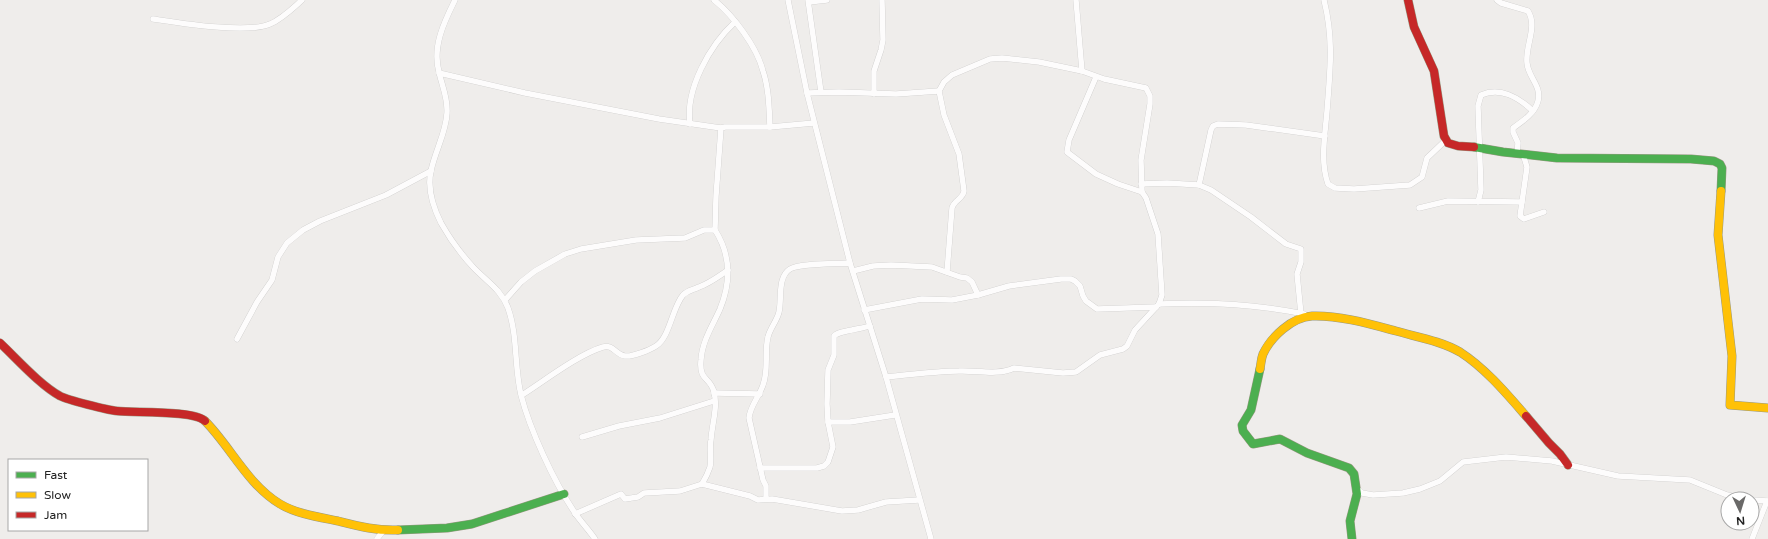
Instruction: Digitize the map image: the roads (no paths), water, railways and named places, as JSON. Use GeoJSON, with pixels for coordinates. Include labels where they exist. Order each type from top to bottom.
{"type":"FeatureCollection","features":[{"type":"Feature","properties":{"kind":"street"},"geometry":{"type":"LineString","coordinates":[[153,19],[225,27],[262,26],[276,21],[302,0]]}},
{"type":"Feature","properties":{"kind":"street"},"geometry":{"type":"LineString","coordinates":[[455,0],[438,41],[437,64],[448,101],[447,115],[431,171],[430,190],[432,201],[442,224],[467,260],[492,284],[505,300],[514,337],[522,395],[542,451],[575,514],[595,539]]}},
{"type":"Feature","properties":{"kind":"street"},"geometry":{"type":"LineString","coordinates":[[714,0],[722,6],[751,46],[763,70],[767,89],[770,127]]}},
{"type":"Feature","properties":{"kind":"street"},"geometry":{"type":"LineString","coordinates":[[788,0],[807,93],[850,263],[886,377],[895,415],[931,539]]}},
{"type":"Feature","properties":{"kind":"street"},"geometry":{"type":"LineString","coordinates":[[821,92],[808,1],[827,0]]}},
{"type":"Feature","properties":{"kind":"street"},"geometry":{"type":"LineString","coordinates":[[874,94],[874,71],[883,40],[882,0]]}},
{"type":"Feature","properties":{"kind":"street"},"geometry":{"type":"LineString","coordinates":[[1076,0],[1082,71]]}},
{"type":"Feature","properties":{"kind":"street"},"geometry":{"type":"LineString","coordinates":[[1324,0],[1328,17],[1331,44],[1324,173],[1328,184],[1336,188],[1410,185],[1422,177],[1427,158],[1446,140]]}},
{"type":"Feature","properties":{"kind":"street"},"geometry":{"type":"LineString","coordinates":[[1408,0],[1414,27],[1434,71],[1446,140],[1448,143],[1458,146],[1480,147],[1520,154],[1557,158],[1691,159],[1714,161],[1720,164],[1722,168],[1722,181],[1719,204],[1718,235],[1731,332],[1732,356],[1730,405],[1768,408]]}},
{"type":"Feature","properties":{"kind":"street"},"geometry":{"type":"LineString","coordinates":[[1497,0],[1501,4],[1528,11],[1531,16],[1532,26],[1527,62],[1528,70],[1539,92],[1538,102],[1533,111],[1513,128],[1513,132],[1518,143],[1520,154],[1527,167],[1520,216],[1522,218],[1544,212]]}},
{"type":"Feature","properties":{"kind":"street"},"geometry":{"type":"LineString","coordinates":[[690,124],[689,107],[694,86],[711,51],[722,33],[734,22]]}},
{"type":"Feature","properties":{"kind":"street"},"geometry":{"type":"LineString","coordinates":[[886,377],[960,371],[1000,372],[1008,371],[1014,368],[1063,373],[1076,372],[1100,355],[1123,349],[1130,342],[1134,330],[1157,305],[1162,295],[1159,242],[1156,227],[1142,192],[1141,184],[1141,160],[1150,104],[1149,90],[1142,86],[1096,77],[1082,71],[1014,58],[990,59],[952,75],[941,86],[939,91],[944,115],[959,154],[964,191],[962,196],[953,203],[947,272]]}},
{"type":"Feature","properties":{"kind":"street"},"geometry":{"type":"LineString","coordinates":[[439,73],[525,93],[690,124],[721,128],[770,127],[814,122]]}},
{"type":"Feature","properties":{"kind":"street"},"geometry":{"type":"LineString","coordinates":[[1096,77],[1068,140],[1067,152],[1096,174],[1118,184],[1142,192]]}},
{"type":"Feature","properties":{"kind":"street"},"geometry":{"type":"LineString","coordinates":[[807,93],[896,94],[939,91]]}},
{"type":"Feature","properties":{"kind":"street"},"geometry":{"type":"LineString","coordinates":[[1478,202],[1481,190],[1478,106],[1481,95],[1496,93],[1512,95],[1533,111]]}},
{"type":"Feature","properties":{"kind":"street"},"geometry":{"type":"LineString","coordinates":[[1199,185],[1211,130],[1213,126],[1218,124],[1246,125],[1325,136]]}},
{"type":"Feature","properties":{"kind":"street"},"geometry":{"type":"LineString","coordinates":[[702,484],[711,462],[710,441],[715,413],[714,393],[710,384],[702,376],[701,360],[704,344],[720,308],[728,281],[726,252],[715,230],[721,128]]}},
{"type":"Feature","properties":{"kind":"street"},"geometry":{"type":"LineString","coordinates":[[237,339],[257,302],[272,280],[278,257],[286,243],[303,230],[320,221],[386,195],[431,171]]}},
{"type":"Feature","properties":{"kind":"street"},"geometry":{"type":"LineString","coordinates":[[1141,184],[1167,183],[1199,185],[1211,190],[1251,217],[1286,244],[1301,249],[1301,262],[1297,274],[1301,314]]}},
{"type":"Feature","properties":{"kind":"street"},"geometry":{"type":"LineString","coordinates":[[1419,208],[1448,201],[1522,202]]}},
{"type":"Feature","properties":{"kind":"street"},"geometry":{"type":"LineString","coordinates":[[505,300],[526,278],[565,254],[581,248],[636,240],[685,238],[704,230],[715,230]]}},
{"type":"Feature","properties":{"kind":"street"},"geometry":{"type":"LineString","coordinates":[[766,498],[766,486],[760,468],[749,418],[753,405],[760,394],[766,372],[768,337],[779,311],[779,295],[787,272],[791,268],[804,265],[850,263]]}},
{"type":"Feature","properties":{"kind":"street"},"geometry":{"type":"LineString","coordinates":[[853,271],[873,266],[932,266],[967,278],[972,282],[978,295]]}},
{"type":"Feature","properties":{"kind":"street"},"geometry":{"type":"LineString","coordinates":[[522,395],[577,360],[604,346],[611,347],[625,356],[635,355],[656,346],[663,340],[674,310],[687,291],[699,288],[728,270]]}},
{"type":"Feature","properties":{"kind":"street"},"geometry":{"type":"LineString","coordinates":[[864,310],[922,299],[952,300],[978,295],[1009,286],[1071,279],[1080,286],[1086,302],[1097,309],[1186,303],[1258,307],[1311,316],[1358,321],[1446,345],[1458,350],[1492,380],[1535,426],[1549,444],[1560,452],[1568,465]]}},
{"type":"Feature","properties":{"kind":"street"},"geometry":{"type":"LineString","coordinates":[[1311,316],[1294,322],[1280,332],[1271,342],[1263,355],[1251,410],[1242,425],[1243,431],[1253,444],[1261,444],[1276,439],[1307,453],[1349,468],[1354,474],[1357,489],[1356,501],[1349,526],[1352,539]]}},
{"type":"Feature","properties":{"kind":"street"},"geometry":{"type":"LineString","coordinates":[[760,468],[817,468],[824,466],[828,462],[832,447],[828,422],[828,378],[834,355],[834,336],[841,331],[856,330],[870,326]]}},
{"type":"Feature","properties":{"kind":"street"},"geometry":{"type":"LineString","coordinates":[[0,344],[46,385],[61,396],[116,411],[183,414],[202,418],[212,428],[253,480],[280,504],[303,514],[383,531],[447,528],[472,524],[564,494]]}},
{"type":"Feature","properties":{"kind":"street"},"geometry":{"type":"LineString","coordinates":[[714,393],[760,394]]}},
{"type":"Feature","properties":{"kind":"street"},"geometry":{"type":"LineString","coordinates":[[582,437],[619,426],[660,418],[714,401]]}},
{"type":"Feature","properties":{"kind":"street"},"geometry":{"type":"LineString","coordinates":[[828,422],[863,421],[895,415]]}},
{"type":"Feature","properties":{"kind":"street"},"geometry":{"type":"LineString","coordinates":[[1357,489],[1362,493],[1373,495],[1403,493],[1420,489],[1440,481],[1463,462],[1506,457],[1527,458],[1618,476],[1690,480],[1720,492]]}},
{"type":"Feature","properties":{"kind":"street"},"geometry":{"type":"LineString","coordinates":[[575,514],[621,494],[625,499],[634,498],[644,493],[680,491],[702,484],[750,496],[758,500],[766,498],[842,511],[858,510],[886,502],[919,500]]}},
{"type":"Feature","properties":{"kind":"street"},"geometry":{"type":"LineString","coordinates":[[1752,539],[1767,501]]}},
{"type":"Feature","properties":{"kind":"street"},"geometry":{"type":"LineString","coordinates":[[377,539],[383,531]]}}]}
